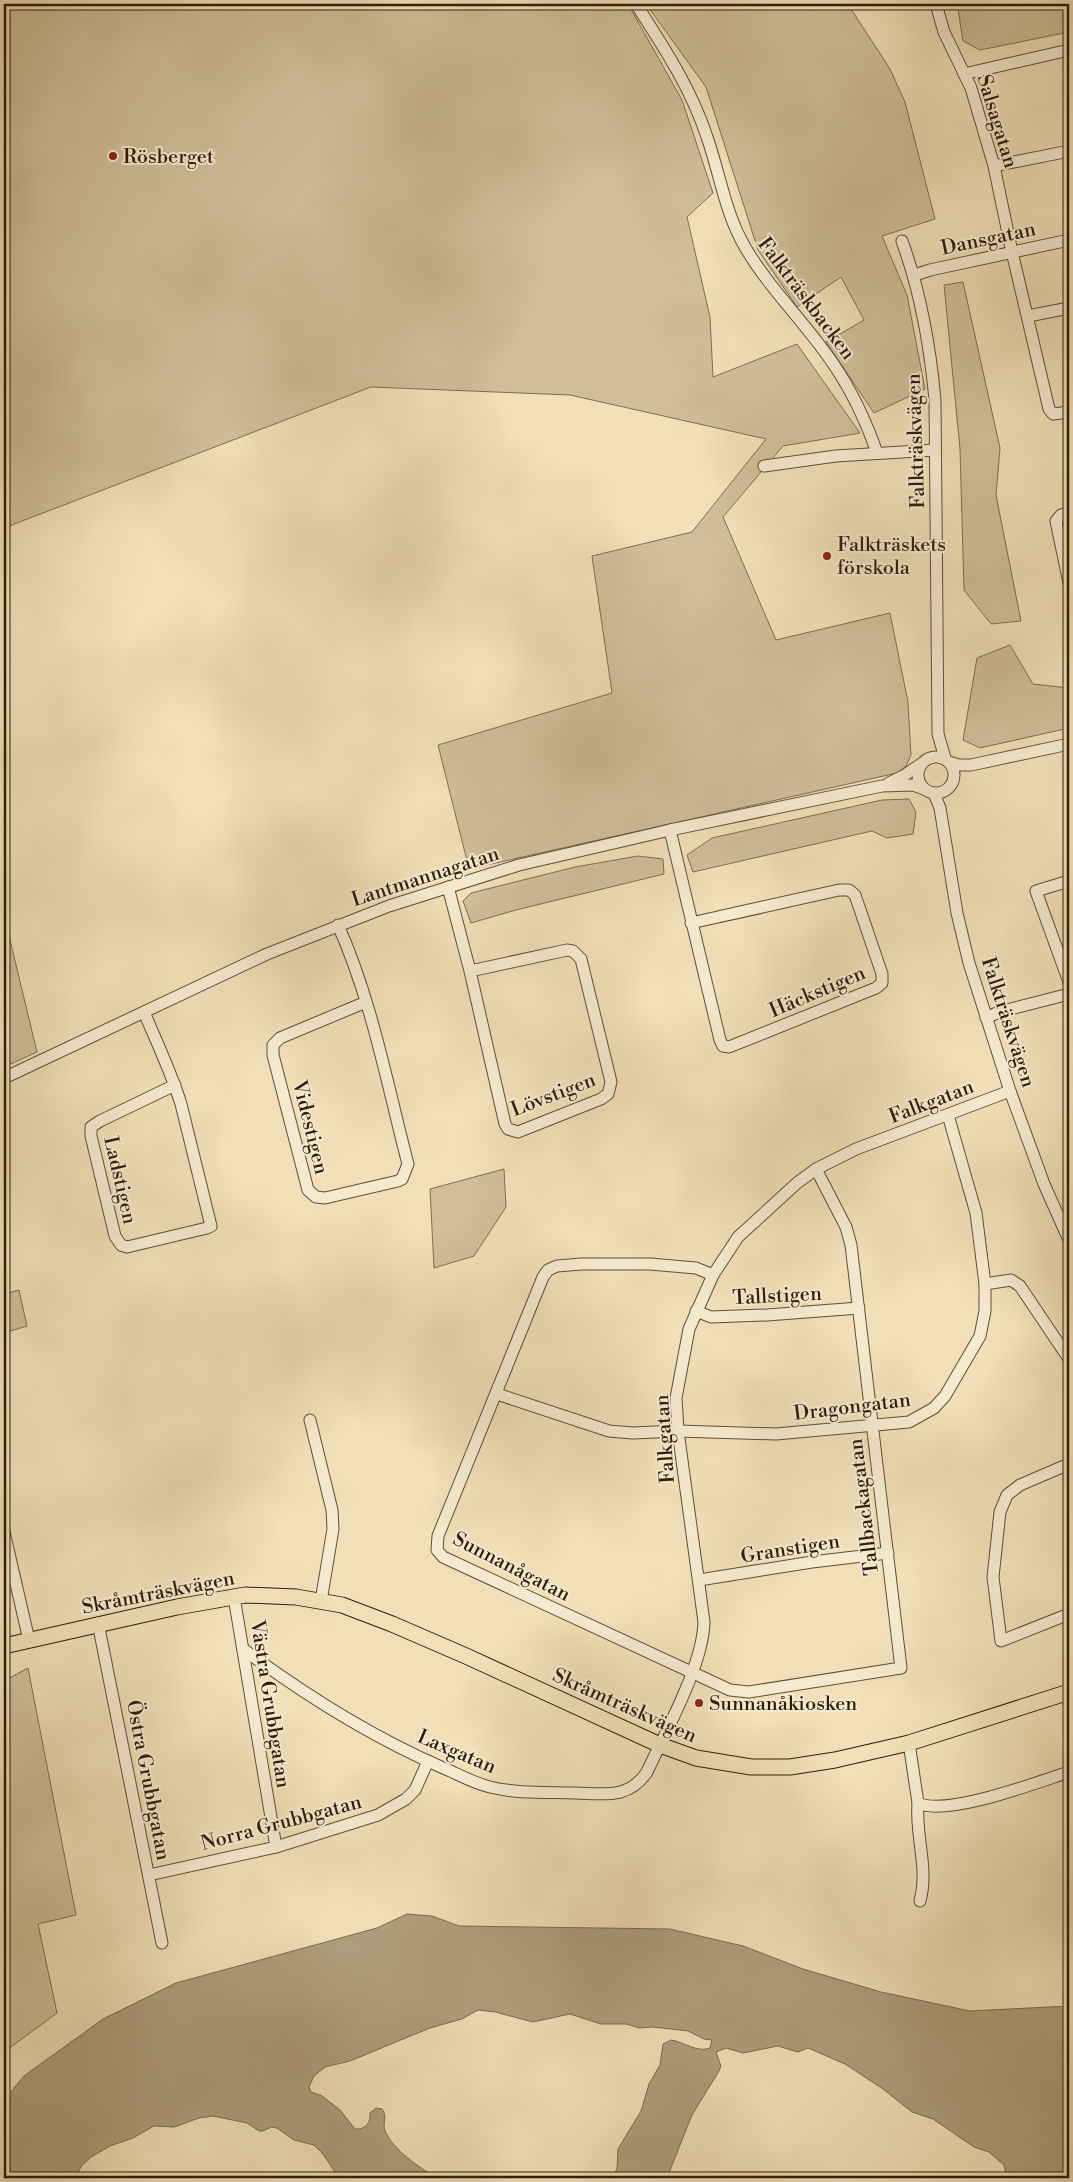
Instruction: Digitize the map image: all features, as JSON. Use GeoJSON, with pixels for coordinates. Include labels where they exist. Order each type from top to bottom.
{"type":"FeatureCollection","features":[{"type":"Feature","properties":{"kind":"main road","name":"Skråmträskvägen"},"geometry":{"type":"LineString","coordinates":[[4,1646],[98,1623],[245,1595],[296,1597],[321,1601],[342,1605],[392,1624],[660,1745],[696,1758],[751,1767],[790,1767],[835,1760],[909,1743],[1069,1692]]}},
{"type":"Feature","properties":{"kind":"street","name":"Falkträskbacken"},"geometry":{"type":"LineString","coordinates":[[636,4],[685,84],[707,136],[729,214],[744,246],[760,272],[834,363],[859,404],[877,453]]}},
{"type":"Feature","properties":{"kind":"street","name":"Salsagatan"},"geometry":{"type":"LineString","coordinates":[[936,4],[944,32],[971,88],[994,166],[1048,409],[1054,414],[1069,412]]}},
{"type":"Feature","properties":{"kind":"street"},"geometry":{"type":"LineString","coordinates":[[964,74],[1069,50]]}},
{"type":"Feature","properties":{"kind":"street"},"geometry":{"type":"LineString","coordinates":[[994,166],[1069,151]]}},
{"type":"Feature","properties":{"kind":"street","name":"Dansgatan"},"geometry":{"type":"LineString","coordinates":[[915,275],[930,270],[1069,240]]}},
{"type":"Feature","properties":{"kind":"street","name":"Falkträskvägen"},"geometry":{"type":"LineString","coordinates":[[902,241],[915,275],[931,353],[935,400],[938,734]]}},
{"type":"Feature","properties":{"kind":"street"},"geometry":{"type":"LineString","coordinates":[[1028,316],[1069,308]]}},
{"type":"Feature","properties":{"kind":"street"},"geometry":{"type":"LineString","coordinates":[[764,466],[836,456],[936,450]]}},
{"type":"Feature","properties":{"kind":"street"},"geometry":{"type":"LineString","coordinates":[[1069,513],[1061,515],[1056,521],[1069,583]]}},
{"type":"Feature","properties":{"kind":"street"},"geometry":{"type":"LineString","coordinates":[[938,734],[947,760],[954,771],[939,789]]}},
{"type":"Feature","properties":{"kind":"street"},"geometry":{"type":"LineString","coordinates":[[938,734],[925,761],[918,769],[918,779],[939,789]]}},
{"type":"Feature","properties":{"kind":"street"},"geometry":{"type":"LineString","coordinates":[[925,761],[935,756],[959,765],[983,763],[1069,744]]}},
{"type":"Feature","properties":{"kind":"street","name":"Lantmannagatan"},"geometry":{"type":"LineString","coordinates":[[882,786],[905,775],[925,761]]}},
{"type":"Feature","properties":{"kind":"street"},"geometry":{"type":"LineString","coordinates":[[939,789],[966,770],[983,763]]}},
{"type":"Feature","properties":{"kind":"street","name":"Lantmannagatan"},"geometry":{"type":"LineString","coordinates":[[4,1078],[267,954],[338,925],[448,887],[520,865],[670,830],[882,786],[914,786],[939,789]]}},
{"type":"Feature","properties":{"kind":"street","name":"Falkträskvägen"},"geometry":{"type":"LineString","coordinates":[[939,789],[940,808],[957,913],[986,1018],[1044,1184],[1069,1237]]}},
{"type":"Feature","properties":{"kind":"street","name":"Häckstigen"},"geometry":{"type":"LineString","coordinates":[[670,830],[690,923],[723,1046],[729,1047],[876,988],[882,983],[882,974],[855,895],[849,890],[839,890],[690,923]]}},
{"type":"Feature","properties":{"kind":"street"},"geometry":{"type":"LineString","coordinates":[[1069,881],[1036,892],[1069,982]]}},
{"type":"Feature","properties":{"kind":"street","name":"Lövstigen"},"geometry":{"type":"LineString","coordinates":[[448,887],[470,971],[505,1124],[508,1129],[518,1132],[601,1100],[608,1094],[611,1082],[581,959],[578,954],[567,950],[470,971]]}},
{"type":"Feature","properties":{"kind":"street","name":"Videstigen"},"geometry":{"type":"LineString","coordinates":[[338,925],[353,960],[366,1002],[408,1164],[402,1179],[325,1198],[316,1197],[308,1190],[273,1055],[273,1045],[280,1038],[366,1002]]}},
{"type":"Feature","properties":{"kind":"street"},"geometry":{"type":"LineString","coordinates":[[986,1018],[999,1012],[1069,994]]}},
{"type":"Feature","properties":{"kind":"street","name":"Ladstigen"},"geometry":{"type":"LineString","coordinates":[[144,1012],[175,1084],[208,1207],[211,1226],[127,1247],[121,1245],[115,1236],[91,1136],[91,1128],[100,1121],[175,1084]]}},
{"type":"Feature","properties":{"kind":"street","name":"Falkgatan"},"geometry":{"type":"LineString","coordinates":[[660,1745],[692,1673],[704,1634],[699,1580],[678,1431],[676,1398],[687,1336],[696,1311],[713,1275],[738,1237],[797,1183],[816,1169],[856,1149],[1010,1090]]}},
{"type":"Feature","properties":{"kind":"street","name":"Dragongatan"},"geometry":{"type":"LineString","coordinates":[[497,1394],[609,1431],[634,1433],[678,1431],[776,1434],[872,1426],[908,1422],[934,1408],[944,1396],[980,1336],[985,1311],[985,1284],[976,1213],[948,1115]]}},
{"type":"Feature","properties":{"kind":"street","name":"Tallbackagatan"},"geometry":{"type":"LineString","coordinates":[[816,1169],[846,1227],[850,1245],[860,1308],[901,1668]]}},
{"type":"Feature","properties":{"kind":"street","name":"Sunnanågatan"},"geometry":{"type":"LineString","coordinates":[[713,1275],[696,1268],[650,1264],[582,1264],[557,1266],[548,1270],[543,1277],[438,1536],[437,1550],[443,1556],[459,1564],[730,1690],[749,1692],[901,1668]]}},
{"type":"Feature","properties":{"kind":"street"},"geometry":{"type":"LineString","coordinates":[[985,1284],[1011,1280],[1020,1286],[1069,1359]]}},
{"type":"Feature","properties":{"kind":"street","name":"Tallstigen"},"geometry":{"type":"LineString","coordinates":[[696,1311],[711,1317],[860,1308]]}},
{"type":"Feature","properties":{"kind":"street"},"geometry":{"type":"LineString","coordinates":[[310,1420],[332,1510],[332,1529],[321,1601]]}},
{"type":"Feature","properties":{"kind":"street"},"geometry":{"type":"LineString","coordinates":[[1069,1464],[1020,1485],[1007,1495],[1000,1512],[993,1577],[1001,1641],[1069,1614]]}},
{"type":"Feature","properties":{"kind":"street"},"geometry":{"type":"LineString","coordinates":[[4,1532],[29,1640]]}},
{"type":"Feature","properties":{"kind":"street","name":"Granstigen"},"geometry":{"type":"LineString","coordinates":[[699,1580],[812,1562],[888,1553]]}},
{"type":"Feature","properties":{"kind":"street","name":"Västra Grubbgatan"},"geometry":{"type":"LineString","coordinates":[[234,1597],[276,1847]]}},
{"type":"Feature","properties":{"kind":"street","name":"Östra Grubbgatan"},"geometry":{"type":"LineString","coordinates":[[98,1623],[162,1944]]}},
{"type":"Feature","properties":{"kind":"street","name":"Laxgatan"},"geometry":{"type":"LineString","coordinates":[[243,1648],[294,1686],[366,1731],[487,1787],[511,1792],[609,1794],[630,1789],[640,1783],[660,1745]]}},
{"type":"Feature","properties":{"kind":"street"},"geometry":{"type":"LineString","coordinates":[[909,1743],[918,1803],[916,1819],[924,1885],[920,1901]]}},
{"type":"Feature","properties":{"kind":"street","name":"Norra Grubbgatan"},"geometry":{"type":"LineString","coordinates":[[149,1875],[276,1847],[378,1814],[400,1804],[415,1790],[428,1761]]}},
{"type":"Feature","properties":{"kind":"street"},"geometry":{"type":"LineString","coordinates":[[918,1803],[924,1806],[943,1806],[1000,1795],[1069,1772]]}},
{"type":"Feature","properties":{"kind":"shaded area"},"geometry":{"type":"Polygon","coordinates":[[[4,4],[628,4],[682,100],[713,193],[687,217],[710,317],[713,377],[797,344],[860,433],[783,446],[723,517],[776,640],[890,613],[908,702],[911,755],[906,766],[897,773],[469,869],[438,745],[612,693],[592,556],[692,532],[766,439],[570,395],[371,387],[4,528],[4,4]]]}},
{"type":"Feature","properties":{"kind":"shaded area"},"geometry":{"type":"Polygon","coordinates":[[[646,4],[833,4],[851,9],[890,69],[905,102],[935,219],[882,236],[907,295],[925,389],[874,413],[826,342],[864,320],[841,277],[797,307],[758,250],[706,87],[646,4]]]}},
{"type":"Feature","properties":{"kind":"shaded area"},"geometry":{"type":"Polygon","coordinates":[[[960,4],[1069,4],[1069,32],[980,50],[963,41],[958,9],[960,4]]]}},
{"type":"Feature","properties":{"kind":"shaded area"},"geometry":{"type":"Polygon","coordinates":[[[963,282],[1000,448],[996,495],[1021,621],[991,624],[964,590],[960,449],[944,285],[963,282]]]}},
{"type":"Feature","properties":{"kind":"shaded area"},"geometry":{"type":"Polygon","coordinates":[[[1010,645],[1033,684],[1069,688],[1069,728],[980,748],[963,740],[977,658],[1010,645]]]}},
{"type":"Feature","properties":{"kind":"shaded area"},"geometry":{"type":"Polygon","coordinates":[[[909,799],[916,812],[913,834],[887,838],[872,831],[693,872],[687,855],[712,838],[882,800],[909,799]]]}},
{"type":"Feature","properties":{"kind":"shaded area"},"geometry":{"type":"Polygon","coordinates":[[[638,856],[663,859],[664,874],[516,910],[471,923],[463,901],[471,893],[575,867],[638,856]]]}},
{"type":"Feature","properties":{"kind":"shaded area"},"geometry":{"type":"Polygon","coordinates":[[[4,915],[37,1052],[4,1067],[4,915]]]}},
{"type":"Feature","properties":{"kind":"shaded area"},"geometry":{"type":"Polygon","coordinates":[[[504,1169],[506,1207],[474,1256],[434,1268],[430,1189],[504,1169]]]}},
{"type":"Feature","properties":{"kind":"shaded area"},"geometry":{"type":"Polygon","coordinates":[[[19,1290],[27,1326],[4,1333],[4,1294],[19,1290]]]}},
{"type":"Feature","properties":{"kind":"shaded area"},"geometry":{"type":"Polygon","coordinates":[[[28,1668],[76,1915],[38,1924],[57,2013],[4,2052],[4,1681],[28,1668]]]}},
{"type":"Feature","properties":{"kind":"shaded area"},"geometry":{"type":"Polygon","coordinates":[[[407,1914],[432,1916],[459,1926],[670,1929],[743,1946],[803,1969],[881,1992],[970,2011],[1069,2006],[1069,2178],[1007,2178],[1004,2165],[989,2152],[974,2147],[933,2119],[912,2112],[883,2089],[845,2064],[808,2048],[798,2052],[778,2046],[743,2053],[726,2048],[716,2052],[721,2066],[692,2115],[667,2178],[613,2178],[617,2168],[618,2149],[641,2111],[649,2084],[660,2065],[663,2044],[671,2040],[695,2048],[705,2049],[710,2048],[712,2040],[704,2039],[688,2031],[653,2027],[640,2028],[626,2024],[601,2024],[570,2014],[533,2022],[495,2012],[478,2010],[462,2019],[430,2028],[350,2061],[325,2067],[314,2076],[309,2087],[311,2092],[322,2096],[340,2110],[355,2129],[367,2125],[370,2113],[376,2108],[382,2109],[385,2115],[385,2131],[394,2145],[415,2164],[437,2178],[339,2178],[323,2154],[314,2145],[294,2140],[277,2128],[271,2127],[259,2131],[247,2123],[213,2116],[199,2118],[174,2127],[154,2126],[91,2157],[82,2165],[75,2178],[4,2178],[4,2100],[24,2076],[103,2019],[176,1983],[377,1928],[407,1914]]]}},
{"type":"Feature","properties":{"kind":"place","name":"Rösberget"},"geometry":{"type":"Point","coordinates":[113,156]}},
{"type":"Feature","properties":{"kind":"place","name":"Falkträskets förskola"},"geometry":{"type":"Point","coordinates":[827,556]}},
{"type":"Feature","properties":{"kind":"place","name":"Sunnanåkiosken"},"geometry":{"type":"Point","coordinates":[699,1703]}}]}
